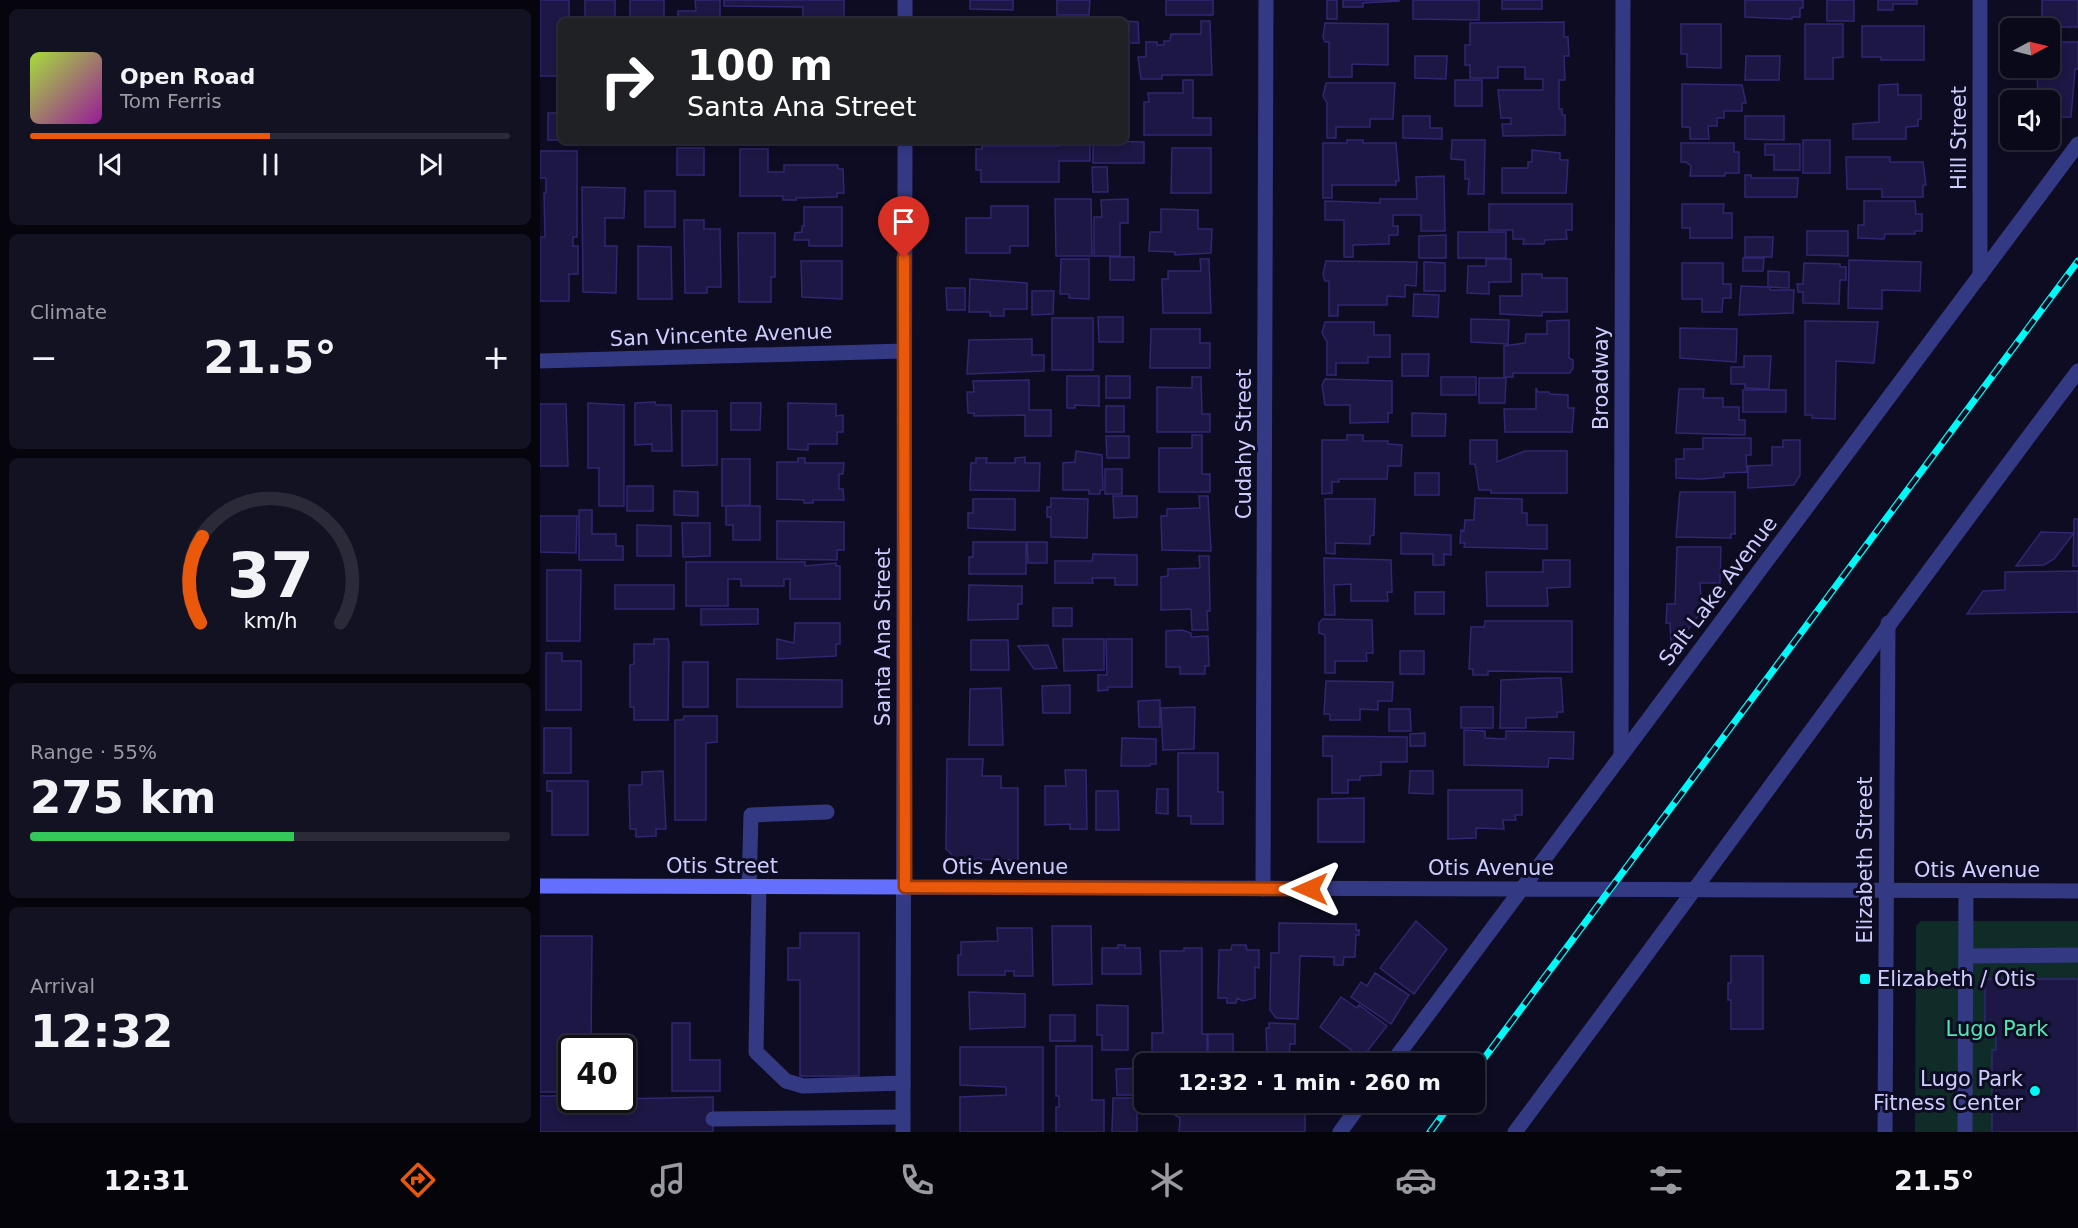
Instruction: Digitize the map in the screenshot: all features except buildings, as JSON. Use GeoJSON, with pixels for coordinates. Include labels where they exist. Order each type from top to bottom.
{"type":"FeatureCollection","features":[{"type":"Feature","properties":{"kind":"main road","name":"Otis Street"},"geometry":{"type":"LineString","coordinates":[[540,886],[905,887]]}},
{"type":"Feature","properties":{"kind":"street"},"geometry":{"type":"LineString","coordinates":[[905,0],[905,18]]}},
{"type":"Feature","properties":{"kind":"street","name":"Cudahy Street"},"geometry":{"type":"LineString","coordinates":[[1263,888],[1266,0]]}},
{"type":"Feature","properties":{"kind":"street","name":"Broadway"},"geometry":{"type":"LineString","coordinates":[[1621,756],[1623,0]]}},
{"type":"Feature","properties":{"kind":"street","name":"Hill Street"},"geometry":{"type":"LineString","coordinates":[[1980,0],[1980,276]]}},
{"type":"Feature","properties":{"kind":"street","name":"Santa Ana Street"},"geometry":{"type":"LineString","coordinates":[[903,1125],[904,144]]}},
{"type":"Feature","properties":{"kind":"street","name":"Salt Lake Avenue"},"geometry":{"type":"LineString","coordinates":[[1399,1053],[2078,144]]}},
{"type":"Feature","properties":{"kind":"street","name":"San Vincente Avenue"},"geometry":{"type":"LineString","coordinates":[[540,361],[904,351]]}},
{"type":"Feature","properties":{"kind":"street"},"geometry":{"type":"LineString","coordinates":[[1515,1132],[1696,890],[1888,623],[2078,371]]}},
{"type":"Feature","properties":{"kind":"street","name":"Elizabeth Street"},"geometry":{"type":"LineString","coordinates":[[1885,1132],[1888,623]]}},
{"type":"Feature","properties":{"kind":"street"},"geometry":{"type":"LineString","coordinates":[[827,813],[751,815],[756,1052],[786,1082],[803,1086],[903,1083]]}},
{"type":"Feature","properties":{"kind":"street","name":"Otis Avenue"},"geometry":{"type":"LineString","coordinates":[[905,887],[2078,891]]}},
{"type":"Feature","properties":{"kind":"street"},"geometry":{"type":"LineString","coordinates":[[1965,1132],[1966,891]]}},
{"type":"Feature","properties":{"kind":"street"},"geometry":{"type":"LineString","coordinates":[[1966,956],[2078,955]]}},
{"type":"Feature","properties":{"kind":"street"},"geometry":{"type":"LineString","coordinates":[[1340,1132],[1354,1113]]}},
{"type":"Feature","properties":{"kind":"street"},"geometry":{"type":"LineString","coordinates":[[713,1119],[750,1126],[903,1125]]}},
{"type":"Feature","properties":{"kind":"green space","name":"Lugo Park"},"geometry":{"type":"Polygon","coordinates":[[[1921,921],[2078,921],[2078,1132],[1915,1132],[1916,926],[1921,921]]]}},
{"type":"Feature","properties":{"kind":"railway"},"geometry":{"type":"LineString","coordinates":[[1485,1057],[2078,261]]}},
{"type":"Feature","properties":{"kind":"railway"},"geometry":{"type":"LineString","coordinates":[[1430,1132],[1444,1113]]}},
{"type":"Feature","properties":{"kind":"place","name":"Elizabeth / Otis"},"geometry":{"type":"Point","coordinates":[1865,979]}},
{"type":"Feature","properties":{"kind":"place","name":"Lugo Park Fitness Center"},"geometry":{"type":"Point","coordinates":[2035,1091]}},
{"type":"Feature","properties":{"kind":"route"},"geometry":{"type":"LineString","coordinates":[[904,258],[905,887],[1310,889]]}}]}
